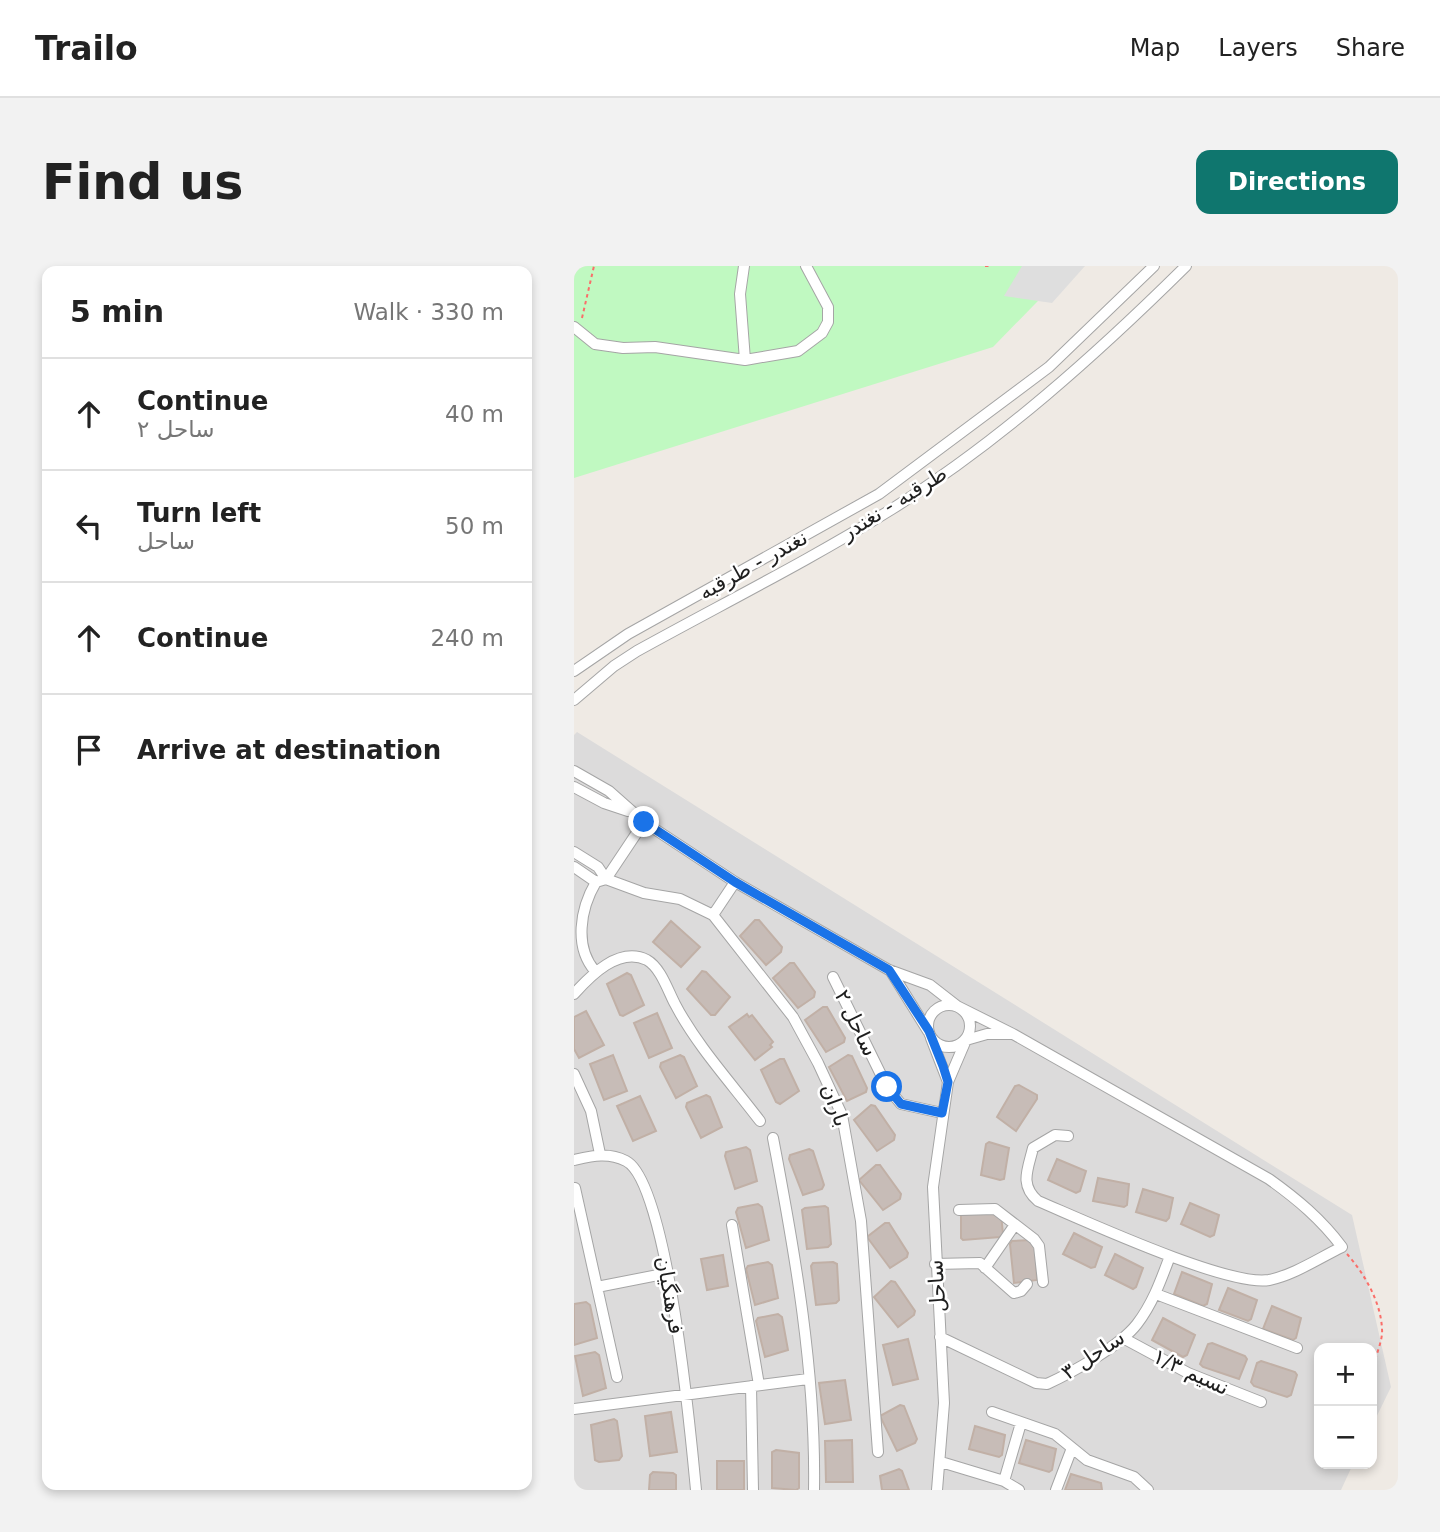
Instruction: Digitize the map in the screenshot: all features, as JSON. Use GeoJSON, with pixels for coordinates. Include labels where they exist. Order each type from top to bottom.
{"type":"FeatureCollection","features":[{"type":"Feature","properties":{"kind":"street"},"geometry":{"type":"LineString","coordinates":[[744,266],[740,294],[745,360]]}},
{"type":"Feature","properties":{"kind":"street"},"geometry":{"type":"LineString","coordinates":[[574,327],[596,344],[622,348],[655,347],[745,360],[798,351],[822,333],[828,322],[828,307],[806,266]]}},
{"type":"Feature","properties":{"kind":"street","name":"نغندر - طرقبه"},"geometry":{"type":"LineString","coordinates":[[574,671],[628,634],[879,494],[1049,367],[1154,266]]}},
{"type":"Feature","properties":{"kind":"street","name":"طرقبه - نغندر"},"geometry":{"type":"LineString","coordinates":[[574,700],[614,666],[637,651],[892,509],[933,480],[1060,382],[1186,266]]}},
{"type":"Feature","properties":{"kind":"street"},"geometry":{"type":"LineString","coordinates":[[574,771],[609,792],[644,822],[735,882],[889,970],[930,985],[957,1006],[970,1021],[966,1040]]}},
{"type":"Feature","properties":{"kind":"street"},"geometry":{"type":"LineString","coordinates":[[574,786],[604,803],[631,812]]}},
{"type":"Feature","properties":{"kind":"street"},"geometry":{"type":"LineString","coordinates":[[585,962],[577,934],[578,919],[601,880],[644,822]]}},
{"type":"Feature","properties":{"kind":"street"},"geometry":{"type":"LineString","coordinates":[[574,852],[597,867],[601,880]]}},
{"type":"Feature","properties":{"kind":"street"},"geometry":{"type":"LineString","coordinates":[[574,867],[601,880]]}},
{"type":"Feature","properties":{"kind":"street","name":"باران"},"geometry":{"type":"LineString","coordinates":[[601,880],[645,893],[680,899],[713,915],[793,1017],[842,1115],[867,1275],[878,1452]]}},
{"type":"Feature","properties":{"kind":"street"},"geometry":{"type":"LineString","coordinates":[[713,915],[735,882]]}},
{"type":"Feature","properties":{"kind":"street"},"geometry":{"type":"LineString","coordinates":[[574,953],[595,971]]}},
{"type":"Feature","properties":{"kind":"street"},"geometry":{"type":"LineString","coordinates":[[574,994],[595,971],[632,957],[648,960],[661,975],[677,1008],[760,1121]]}},
{"type":"Feature","properties":{"kind":"street"},"geometry":{"type":"LineString","coordinates":[[889,970],[930,1035],[948,1082]]}},
{"type":"Feature","properties":{"kind":"street","name":"ساحل ۲"},"geometry":{"type":"LineString","coordinates":[[833,977],[887,1087],[901,1104],[942,1113]]}},
{"type":"Feature","properties":{"kind":"street"},"geometry":{"type":"LineString","coordinates":[[930,1035],[933,1012],[944,1005],[957,1006],[1013,1034],[1269,1179],[1303,1203],[1326,1225],[1342,1247],[1268,1280],[1252,1280],[1170,1256],[1038,1201],[1028,1193],[1025,1180],[1034,1148],[1055,1135],[1068,1136]]}},
{"type":"Feature","properties":{"kind":"street"},"geometry":{"type":"LineString","coordinates":[[930,1035],[948,1048],[987,1034],[1013,1034]]}},
{"type":"Feature","properties":{"kind":"street","name":"ساحل"},"geometry":{"type":"LineString","coordinates":[[937,1490],[944,1403],[933,1187],[948,1082],[966,1040]]}},
{"type":"Feature","properties":{"kind":"street"},"geometry":{"type":"LineString","coordinates":[[574,1074],[591,1111],[600,1154],[574,1160]]}},
{"type":"Feature","properties":{"kind":"street"},"geometry":{"type":"LineString","coordinates":[[773,1138],[790,1224],[815,1444],[814,1490]]}},
{"type":"Feature","properties":{"kind":"street","name":"فرهنگیان"},"geometry":{"type":"LineString","coordinates":[[600,1154],[627,1161],[642,1177],[668,1273],[686,1395],[696,1490]]}},
{"type":"Feature","properties":{"kind":"street"},"geometry":{"type":"LineString","coordinates":[[575,1188],[617,1377]]}},
{"type":"Feature","properties":{"kind":"street"},"geometry":{"type":"LineString","coordinates":[[959,1210],[995,1209],[1034,1239],[1039,1246],[1043,1282]]}},
{"type":"Feature","properties":{"kind":"street"},"geometry":{"type":"LineString","coordinates":[[732,1225],[755,1385],[753,1490]]}},
{"type":"Feature","properties":{"kind":"street"},"geometry":{"type":"LineString","coordinates":[[985,1268],[1014,1226]]}},
{"type":"Feature","properties":{"kind":"street","name":"ساحل ۳"},"geometry":{"type":"LineString","coordinates":[[940,1337],[1036,1383],[1047,1384],[1123,1338],[1136,1325],[1156,1294],[1170,1256]]}},
{"type":"Feature","properties":{"kind":"street"},"geometry":{"type":"LineString","coordinates":[[935,1264],[980,1263],[1014,1293],[1021,1291],[1027,1284]]}},
{"type":"Feature","properties":{"kind":"street"},"geometry":{"type":"LineString","coordinates":[[597,1287],[668,1273]]}},
{"type":"Feature","properties":{"kind":"street"},"geometry":{"type":"LineString","coordinates":[[1156,1294],[1297,1348]]}},
{"type":"Feature","properties":{"kind":"street","name":"نسیم ۱/۳"},"geometry":{"type":"LineString","coordinates":[[1123,1338],[1188,1373],[1261,1402]]}},
{"type":"Feature","properties":{"kind":"street"},"geometry":{"type":"LineString","coordinates":[[574,1409],[808,1379]]}},
{"type":"Feature","properties":{"kind":"street"},"geometry":{"type":"LineString","coordinates":[[992,1412],[1055,1434],[1087,1460],[1134,1477],[1149,1490]]}},
{"type":"Feature","properties":{"kind":"street"},"geometry":{"type":"LineString","coordinates":[[1004,1481],[1021,1423]]}},
{"type":"Feature","properties":{"kind":"street"},"geometry":{"type":"LineString","coordinates":[[1056,1490],[1072,1448]]}},
{"type":"Feature","properties":{"kind":"street"},"geometry":{"type":"LineString","coordinates":[[941,1462],[1004,1481],[1019,1490]]}},
{"type":"Feature","properties":{"kind":"path"},"geometry":{"type":"LineString","coordinates":[[583,316],[594,266]]}},
{"type":"Feature","properties":{"kind":"path"},"geometry":{"type":"LineString","coordinates":[[985,266],[992,266]]}},
{"type":"Feature","properties":{"kind":"path"},"geometry":{"type":"LineString","coordinates":[[1342,1247],[1360,1269],[1373,1294],[1382,1329],[1377,1353]]}},
{"type":"Feature","properties":{"kind":"shaded area"},"geometry":{"type":"Polygon","coordinates":[[[1022,266],[1085,266],[1052,303],[1004,296],[1022,266]]]}},
{"type":"Feature","properties":{"kind":"shaded area"},"geometry":{"type":"Polygon","coordinates":[[[577,732],[1352,1215],[1391,1387],[1377,1416],[1377,1343],[1314,1343],[1314,1469],[1351,1469],[1341,1490],[574,1490],[574,735],[577,732]]]}},
{"type":"Feature","properties":{"kind":"green space"},"geometry":{"type":"Polygon","coordinates":[[[574,266],[1072,266],[993,347],[574,478],[574,266]]]}},
{"type":"Feature","properties":{"kind":"building"},"geometry":{"type":"Polygon","coordinates":[[[755,920],[759,920],[782,947],[781,952],[766,965],[740,936],[755,920]]]}},
{"type":"Feature","properties":{"kind":"building"},"geometry":{"type":"Polygon","coordinates":[[[671,921],[700,947],[681,967],[653,942],[671,921]]]}},
{"type":"Feature","properties":{"kind":"building"},"geometry":{"type":"Polygon","coordinates":[[[790,963],[794,963],[815,992],[814,997],[798,1008],[773,978],[790,963]]]}},
{"type":"Feature","properties":{"kind":"building"},"geometry":{"type":"Polygon","coordinates":[[[702,971],[730,997],[715,1015],[711,1015],[687,989],[702,971]]]}},
{"type":"Feature","properties":{"kind":"building"},"geometry":{"type":"Polygon","coordinates":[[[627,973],[631,975],[644,1005],[623,1016],[620,1015],[607,984],[627,973]]]}},
{"type":"Feature","properties":{"kind":"building"},"geometry":{"type":"Polygon","coordinates":[[[827,1007],[845,1038],[844,1042],[826,1052],[805,1020],[827,1007]]]}},
{"type":"Feature","properties":{"kind":"building"},"geometry":{"type":"Polygon","coordinates":[[[586,1011],[604,1045],[579,1058],[574,1049],[574,1017],[586,1011]]]}},
{"type":"Feature","properties":{"kind":"building"},"geometry":{"type":"Polygon","coordinates":[[[657,1013],[672,1048],[649,1058],[634,1023],[657,1013]]]}},
{"type":"Feature","properties":{"kind":"building"},"geometry":{"type":"Polygon","coordinates":[[[747,1014],[749,1017],[752,1015],[773,1042],[770,1045],[772,1047],[755,1060],[729,1027],[747,1014]]]}},
{"type":"Feature","properties":{"kind":"building"},"geometry":{"type":"Polygon","coordinates":[[[613,1055],[627,1091],[604,1100],[590,1064],[613,1055]]]}},
{"type":"Feature","properties":{"kind":"building"},"geometry":{"type":"Polygon","coordinates":[[[680,1055],[684,1057],[697,1086],[676,1098],[660,1067],[661,1063],[680,1055]]]}},
{"type":"Feature","properties":{"kind":"building"},"geometry":{"type":"Polygon","coordinates":[[[848,1055],[852,1056],[867,1088],[866,1092],[847,1101],[829,1067],[848,1055]]]}},
{"type":"Feature","properties":{"kind":"building"},"geometry":{"type":"Polygon","coordinates":[[[784,1059],[799,1091],[780,1104],[776,1102],[761,1070],[784,1059]]]}},
{"type":"Feature","properties":{"kind":"building"},"geometry":{"type":"Polygon","coordinates":[[[1019,1085],[1037,1095],[1037,1099],[1016,1131],[997,1117],[1015,1086],[1019,1085]]]}},
{"type":"Feature","properties":{"kind":"building"},"geometry":{"type":"Polygon","coordinates":[[[706,1095],[710,1097],[722,1127],[701,1138],[686,1107],[687,1103],[706,1095]]]}},
{"type":"Feature","properties":{"kind":"building"},"geometry":{"type":"Polygon","coordinates":[[[640,1096],[656,1131],[633,1141],[617,1106],[640,1096]]]}},
{"type":"Feature","properties":{"kind":"building"},"geometry":{"type":"Polygon","coordinates":[[[871,1105],[875,1106],[895,1135],[894,1140],[877,1151],[854,1120],[871,1105]]]}},
{"type":"Feature","properties":{"kind":"building"},"geometry":{"type":"Polygon","coordinates":[[[989,1142],[1009,1148],[1004,1179],[981,1175],[986,1144],[989,1142]]]}},
{"type":"Feature","properties":{"kind":"building"},"geometry":{"type":"Polygon","coordinates":[[[746,1147],[750,1150],[757,1181],[735,1189],[726,1152],[746,1147]]]}},
{"type":"Feature","properties":{"kind":"building"},"geometry":{"type":"Polygon","coordinates":[[[809,1149],[813,1151],[824,1185],[822,1189],[803,1195],[789,1159],[790,1155],[809,1149]]]}},
{"type":"Feature","properties":{"kind":"building"},"geometry":{"type":"Polygon","coordinates":[[[1057,1159],[1086,1171],[1080,1191],[1076,1193],[1048,1180],[1057,1159]]]}},
{"type":"Feature","properties":{"kind":"building"},"geometry":{"type":"Polygon","coordinates":[[[876,1165],[880,1165],[901,1194],[900,1199],[883,1210],[859,1180],[876,1165]]]}},
{"type":"Feature","properties":{"kind":"building"},"geometry":{"type":"Polygon","coordinates":[[[1098,1178],[1129,1184],[1127,1205],[1124,1207],[1093,1201],[1098,1178]]]}},
{"type":"Feature","properties":{"kind":"building"},"geometry":{"type":"Polygon","coordinates":[[[1143,1189],[1173,1198],[1166,1221],[1136,1212],[1143,1189]]]}},
{"type":"Feature","properties":{"kind":"building"},"geometry":{"type":"Polygon","coordinates":[[[1190,1203],[1219,1215],[1214,1235],[1210,1237],[1181,1224],[1190,1203]]]}},
{"type":"Feature","properties":{"kind":"building"},"geometry":{"type":"Polygon","coordinates":[[[758,1204],[762,1207],[769,1240],[746,1248],[736,1212],[738,1208],[758,1204]]]}},
{"type":"Feature","properties":{"kind":"building"},"geometry":{"type":"Polygon","coordinates":[[[825,1206],[828,1208],[831,1244],[828,1247],[807,1249],[802,1210],[825,1206]]]}},
{"type":"Feature","properties":{"kind":"building"},"geometry":{"type":"Polygon","coordinates":[[[1001,1214],[1003,1234],[1000,1237],[961,1238],[961,1215],[1001,1214]]]}},
{"type":"Feature","properties":{"kind":"building"},"geometry":{"type":"Polygon","coordinates":[[[885,1223],[889,1223],[908,1253],[907,1257],[890,1268],[867,1237],[885,1223]]]}},
{"type":"Feature","properties":{"kind":"building"},"geometry":{"type":"Polygon","coordinates":[[[1074,1233],[1102,1247],[1095,1267],[1091,1268],[1063,1254],[1074,1233]]]}},
{"type":"Feature","properties":{"kind":"building"},"geometry":{"type":"Polygon","coordinates":[[[1032,1240],[1035,1243],[1037,1280],[1014,1283],[1010,1244],[1012,1241],[1032,1240]]]}},
{"type":"Feature","properties":{"kind":"building"},"geometry":{"type":"Polygon","coordinates":[[[1115,1254],[1143,1268],[1133,1289],[1105,1275],[1115,1254]]]}},
{"type":"Feature","properties":{"kind":"building"},"geometry":{"type":"Polygon","coordinates":[[[723,1255],[728,1286],[707,1290],[701,1259],[723,1255]]]}},
{"type":"Feature","properties":{"kind":"building"},"geometry":{"type":"Polygon","coordinates":[[[768,1262],[772,1265],[778,1298],[755,1305],[746,1269],[748,1266],[768,1262]]]}},
{"type":"Feature","properties":{"kind":"building"},"geometry":{"type":"Polygon","coordinates":[[[813,1263],[837,1264],[839,1300],[836,1303],[816,1305],[811,1266],[813,1263]]]}},
{"type":"Feature","properties":{"kind":"building"},"geometry":{"type":"Polygon","coordinates":[[[1182,1272],[1212,1284],[1207,1304],[1203,1306],[1174,1294],[1182,1272]]]}},
{"type":"Feature","properties":{"kind":"building"},"geometry":{"type":"Polygon","coordinates":[[[891,1281],[895,1282],[915,1311],[914,1315],[898,1327],[874,1297],[891,1281]]]}},
{"type":"Feature","properties":{"kind":"building"},"geometry":{"type":"Polygon","coordinates":[[[1228,1288],[1257,1300],[1251,1319],[1248,1321],[1219,1310],[1228,1288]]]}},
{"type":"Feature","properties":{"kind":"building"},"geometry":{"type":"Polygon","coordinates":[[[586,1302],[590,1305],[597,1338],[574,1345],[574,1304],[586,1302]]]}},
{"type":"Feature","properties":{"kind":"building"},"geometry":{"type":"Polygon","coordinates":[[[1272,1306],[1301,1318],[1296,1338],[1293,1340],[1263,1329],[1272,1306]]]}},
{"type":"Feature","properties":{"kind":"building"},"geometry":{"type":"Polygon","coordinates":[[[778,1314],[782,1317],[788,1350],[765,1357],[756,1321],[758,1318],[778,1314]]]}},
{"type":"Feature","properties":{"kind":"building"},"geometry":{"type":"Polygon","coordinates":[[[1163,1318],[1195,1335],[1187,1355],[1183,1357],[1152,1340],[1163,1318]]]}},
{"type":"Feature","properties":{"kind":"building"},"geometry":{"type":"Polygon","coordinates":[[[908,1339],[918,1379],[893,1385],[883,1345],[908,1339]]]}},
{"type":"Feature","properties":{"kind":"building"},"geometry":{"type":"Polygon","coordinates":[[[1212,1343],[1245,1356],[1247,1359],[1239,1379],[1200,1364],[1208,1344],[1212,1343]]]}},
{"type":"Feature","properties":{"kind":"building"},"geometry":{"type":"Polygon","coordinates":[[[595,1352],[599,1355],[606,1388],[583,1396],[575,1356],[595,1352]]]}},
{"type":"Feature","properties":{"kind":"building"},"geometry":{"type":"Polygon","coordinates":[[[1261,1361],[1295,1372],[1297,1375],[1291,1395],[1287,1397],[1254,1386],[1251,1382],[1257,1363],[1261,1361]]]}},
{"type":"Feature","properties":{"kind":"building"},"geometry":{"type":"Polygon","coordinates":[[[845,1380],[851,1420],[825,1424],[819,1383],[845,1380]]]}},
{"type":"Feature","properties":{"kind":"building"},"geometry":{"type":"Polygon","coordinates":[[[900,1405],[904,1406],[917,1439],[915,1443],[897,1451],[880,1416],[900,1405]]]}},
{"type":"Feature","properties":{"kind":"building"},"geometry":{"type":"Polygon","coordinates":[[[671,1412],[677,1452],[650,1456],[645,1416],[671,1412]]]}},
{"type":"Feature","properties":{"kind":"building"},"geometry":{"type":"Polygon","coordinates":[[[614,1419],[617,1421],[622,1456],[619,1460],[599,1462],[595,1460],[591,1425],[614,1419]]]}},
{"type":"Feature","properties":{"kind":"building"},"geometry":{"type":"Polygon","coordinates":[[[975,1426],[1005,1435],[1002,1455],[999,1457],[969,1449],[975,1426]]]}},
{"type":"Feature","properties":{"kind":"building"},"geometry":{"type":"Polygon","coordinates":[[[852,1440],[853,1482],[826,1482],[825,1441],[852,1440]]]}},
{"type":"Feature","properties":{"kind":"building"},"geometry":{"type":"Polygon","coordinates":[[[1026,1440],[1056,1449],[1052,1470],[1049,1472],[1019,1463],[1026,1440]]]}},
{"type":"Feature","properties":{"kind":"building"},"geometry":{"type":"Polygon","coordinates":[[[776,1450],[799,1453],[799,1488],[796,1490],[772,1488],[772,1452],[776,1450]]]}},
{"type":"Feature","properties":{"kind":"building"},"geometry":{"type":"Polygon","coordinates":[[[717,1461],[744,1461],[744,1490],[717,1490],[717,1461]]]}},
{"type":"Feature","properties":{"kind":"building"},"geometry":{"type":"Polygon","coordinates":[[[899,1469],[909,1490],[882,1490],[880,1476],[899,1469]]]}},
{"type":"Feature","properties":{"kind":"building"},"geometry":{"type":"Polygon","coordinates":[[[653,1472],[676,1475],[676,1490],[649,1490],[650,1475],[653,1472]]]}},
{"type":"Feature","properties":{"kind":"building"},"geometry":{"type":"Polygon","coordinates":[[[1071,1474],[1101,1483],[1102,1490],[1065,1490],[1071,1474]]]}},
{"type":"Feature","properties":{"kind":"route"},"geometry":{"type":"LineString","coordinates":[[644,822],[735,882],[889,970],[929,1031],[948,1082],[942,1113],[901,1104],[887,1087]]}}]}
